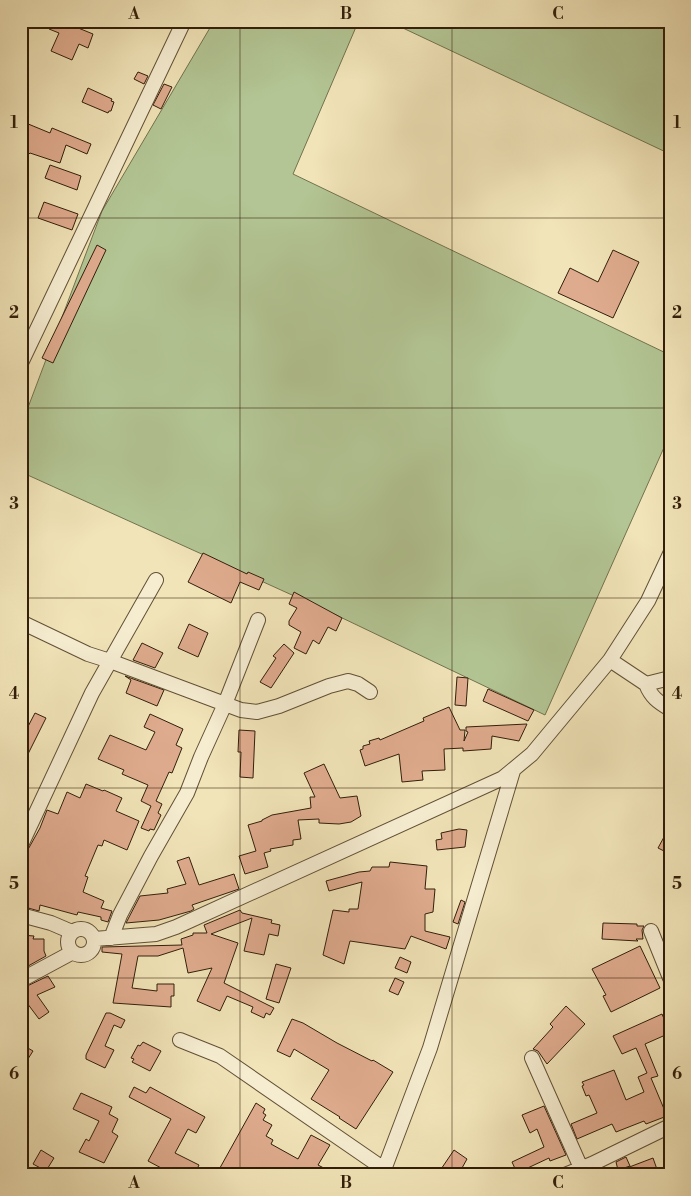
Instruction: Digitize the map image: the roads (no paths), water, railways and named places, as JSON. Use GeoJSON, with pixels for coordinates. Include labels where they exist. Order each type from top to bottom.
{"type":"FeatureCollection","features":[{"type":"Feature","properties":{"kind":"street"},"geometry":{"type":"LineString","coordinates":[[21,363],[184,21]]}},
{"type":"Feature","properties":{"kind":"street"},"geometry":{"type":"LineString","coordinates":[[94,939],[156,934],[176,927],[503,778],[532,754],[610,660],[648,601],[670,554]]}},
{"type":"Feature","properties":{"kind":"street"},"geometry":{"type":"LineString","coordinates":[[21,845],[92,694],[156,580]]}},
{"type":"Feature","properties":{"kind":"street"},"geometry":{"type":"LineString","coordinates":[[111,938],[136,883],[187,793],[258,620]]}},
{"type":"Feature","properties":{"kind":"street"},"geometry":{"type":"LineString","coordinates":[[21,622],[88,654],[110,660],[241,710],[257,712],[348,681],[358,684],[370,692]]}},
{"type":"Feature","properties":{"kind":"street"},"geometry":{"type":"LineString","coordinates":[[610,660],[646,684],[649,694],[656,702],[670,709]]}},
{"type":"Feature","properties":{"kind":"street"},"geometry":{"type":"LineString","coordinates":[[646,684],[670,678]]}},
{"type":"Feature","properties":{"kind":"street"},"geometry":{"type":"LineString","coordinates":[[180,1040],[220,1056],[385,1173],[430,1048],[513,771]]}},
{"type":"Feature","properties":{"kind":"street"},"geometry":{"type":"LineString","coordinates":[[21,916],[51,923],[72,932]]}},
{"type":"Feature","properties":{"kind":"street"},"geometry":{"type":"LineString","coordinates":[[85,929],[94,939],[93,948],[86,954],[73,952],[68,944],[68,939],[72,932],[76,930],[85,929]]}},
{"type":"Feature","properties":{"kind":"street"},"geometry":{"type":"LineString","coordinates":[[651,930],[670,978]]}},
{"type":"Feature","properties":{"kind":"street"},"geometry":{"type":"LineString","coordinates":[[21,980],[73,952]]}},
{"type":"Feature","properties":{"kind":"street"},"geometry":{"type":"LineString","coordinates":[[532,1058],[581,1168]]}},
{"type":"Feature","properties":{"kind":"street"},"geometry":{"type":"LineString","coordinates":[[566,1175],[670,1126]]}}]}
